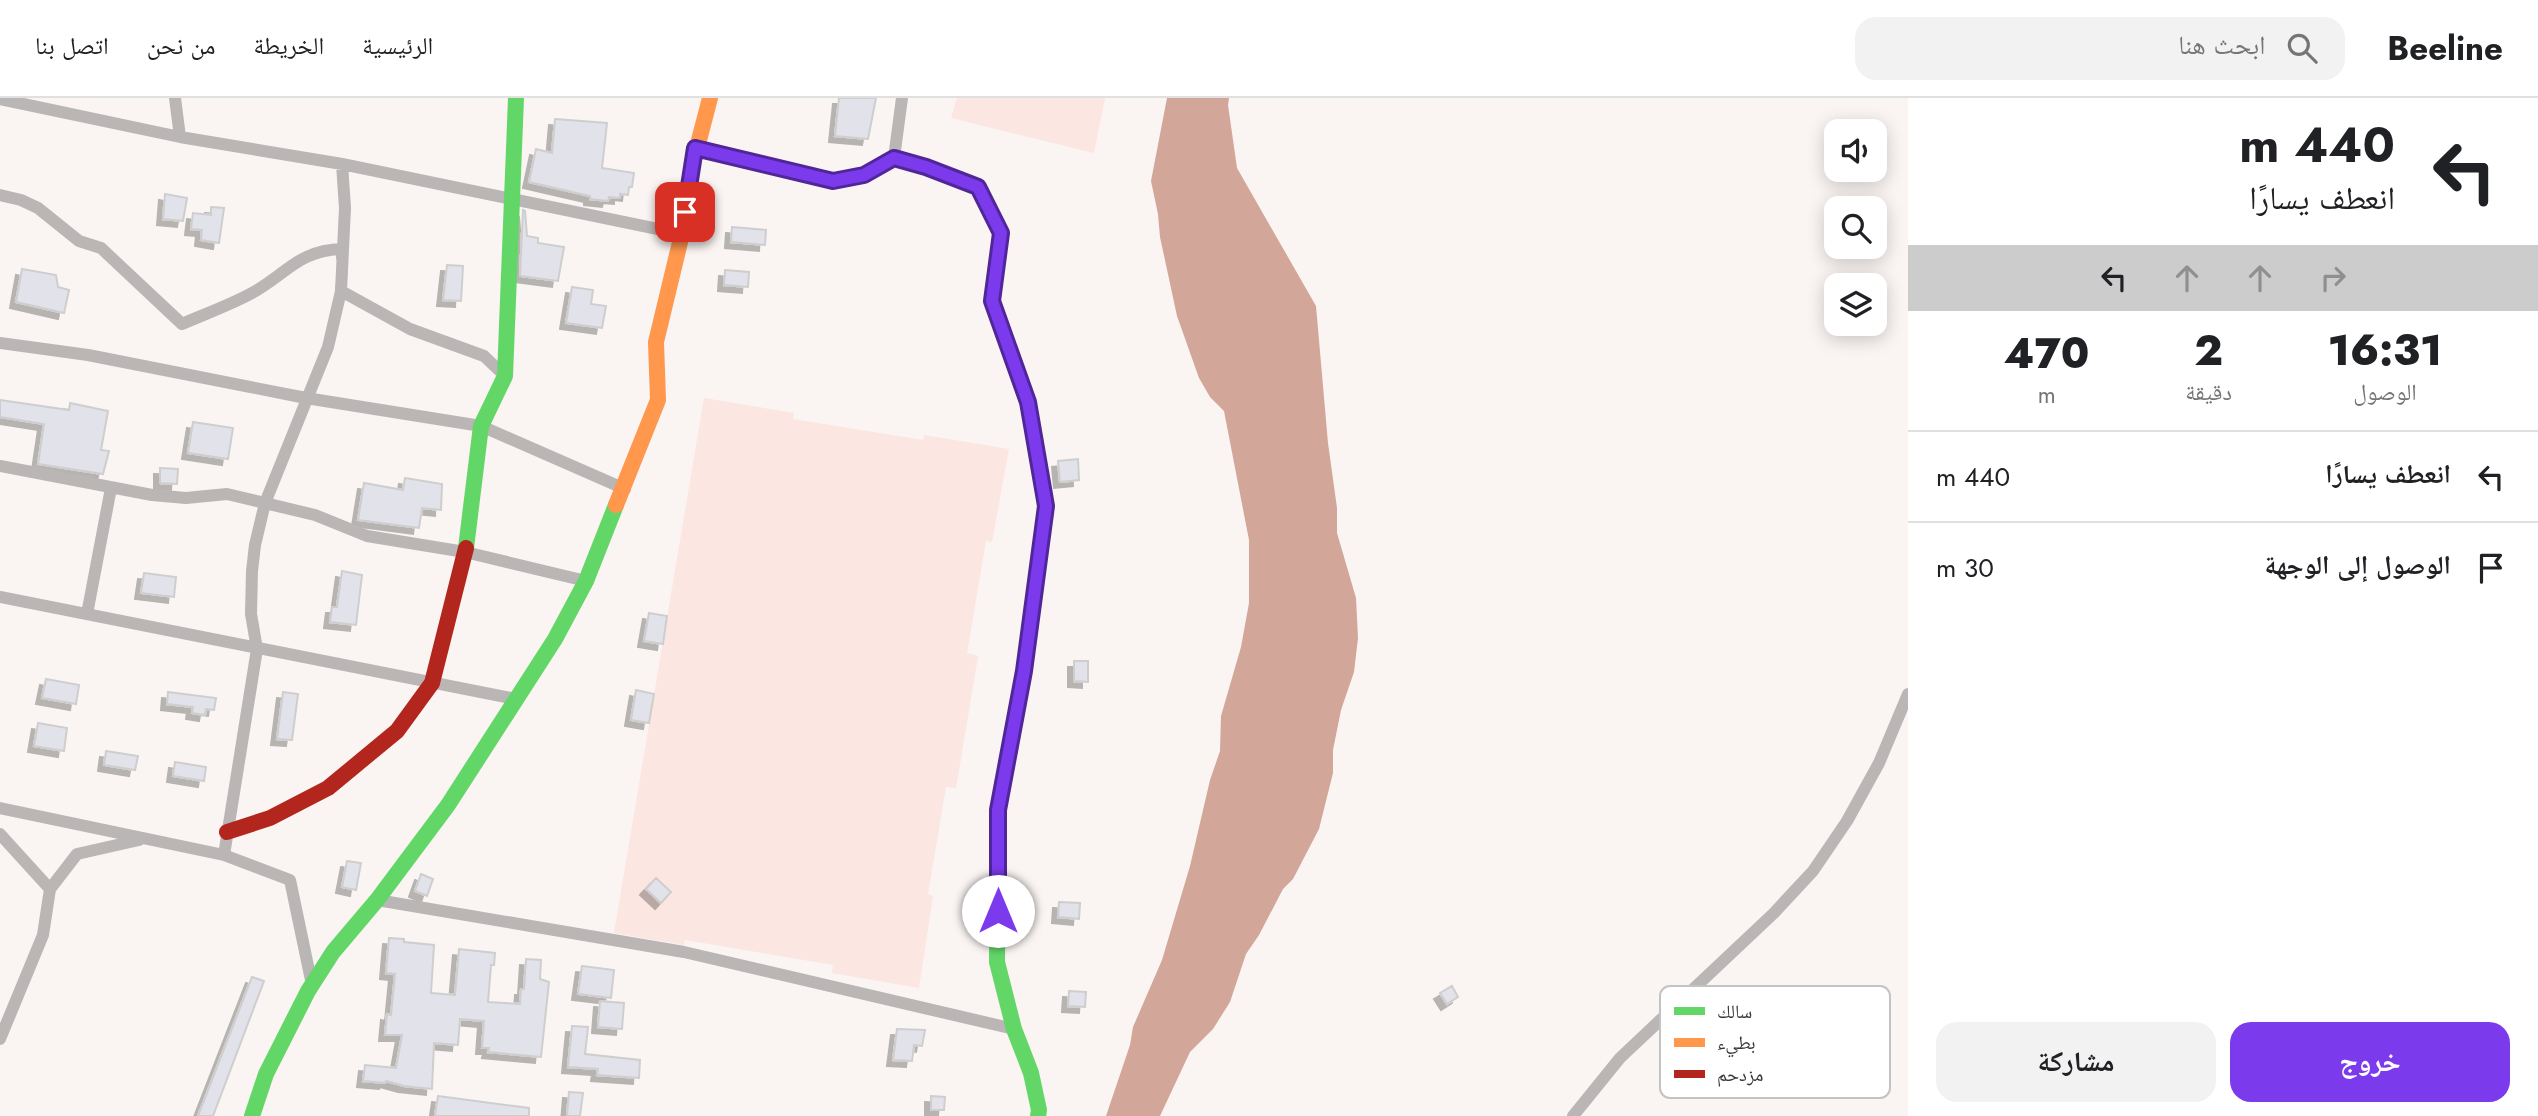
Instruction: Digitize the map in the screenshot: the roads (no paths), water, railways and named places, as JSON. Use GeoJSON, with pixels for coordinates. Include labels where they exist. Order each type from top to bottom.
{"type":"FeatureCollection","features":[{"type":"Feature","properties":{"kind":"street"},"geometry":{"type":"LineString","coordinates":[[175,98],[180,137]]}},
{"type":"Feature","properties":{"kind":"street"},"geometry":{"type":"LineString","coordinates":[[227,832],[270,818],[328,788],[397,731],[432,684],[465,552],[481,426],[505,376],[516,98]]}},
{"type":"Feature","properties":{"kind":"street"},"geometry":{"type":"LineString","coordinates":[[253,1116],[270,1065],[312,985],[333,952],[377,900],[448,805],[555,639],[586,581],[625,489],[658,400],[656,342],[682,234],[695,148],[710,98]]}},
{"type":"Feature","properties":{"kind":"street"},"geometry":{"type":"LineString","coordinates":[[894,158],[902,98]]}},
{"type":"Feature","properties":{"kind":"street"},"geometry":{"type":"LineString","coordinates":[[0,99],[180,137],[342,164],[682,234]]}},
{"type":"Feature","properties":{"kind":"street"},"geometry":{"type":"LineString","coordinates":[[695,148],[833,181],[864,175],[894,158],[978,187],[1001,233],[992,301],[1028,402],[1046,506],[1024,671],[998,810],[998,962],[1014,1029],[1031,1073],[1038,1116]]}},
{"type":"Feature","properties":{"kind":"street"},"geometry":{"type":"LineString","coordinates":[[224,855],[257,649],[251,614],[255,545],[265,503],[328,347],[341,291],[345,208],[342,164]]}},
{"type":"Feature","properties":{"kind":"street"},"geometry":{"type":"LineString","coordinates":[[0,195],[38,208],[79,241],[101,247],[182,324],[253,293],[302,257],[330,249],[343,249],[341,291]]}},
{"type":"Feature","properties":{"kind":"street"},"geometry":{"type":"LineString","coordinates":[[341,291],[410,329],[484,356],[505,376]]}},
{"type":"Feature","properties":{"kind":"street"},"geometry":{"type":"LineString","coordinates":[[0,344],[88,355],[306,398],[481,426],[625,489]]}},
{"type":"Feature","properties":{"kind":"street"},"geometry":{"type":"LineString","coordinates":[[0,466],[111,488],[180,498],[227,494],[315,515],[368,536],[465,552],[586,581]]}},
{"type":"Feature","properties":{"kind":"street"},"geometry":{"type":"LineString","coordinates":[[87,614],[111,488]]}},
{"type":"Feature","properties":{"kind":"street"},"geometry":{"type":"LineString","coordinates":[[0,597],[516,699]]}},
{"type":"Feature","properties":{"kind":"street"},"geometry":{"type":"LineString","coordinates":[[1696,986],[1813,872],[1847,821],[1879,763],[1908,694]]}},
{"type":"Feature","properties":{"kind":"street"},"geometry":{"type":"LineString","coordinates":[[0,808],[224,855],[290,880],[312,985]]}},
{"type":"Feature","properties":{"kind":"street"},"geometry":{"type":"LineString","coordinates":[[0,834],[50,889]]}},
{"type":"Feature","properties":{"kind":"street"},"geometry":{"type":"LineString","coordinates":[[0,1039],[43,935],[50,889],[77,854],[145,838]]}},
{"type":"Feature","properties":{"kind":"street"},"geometry":{"type":"LineString","coordinates":[[377,900],[684,952],[1014,1029]]}},
{"type":"Feature","properties":{"kind":"street"},"geometry":{"type":"LineString","coordinates":[[1573,1116],[1620,1058],[1660,1020]]}}]}
